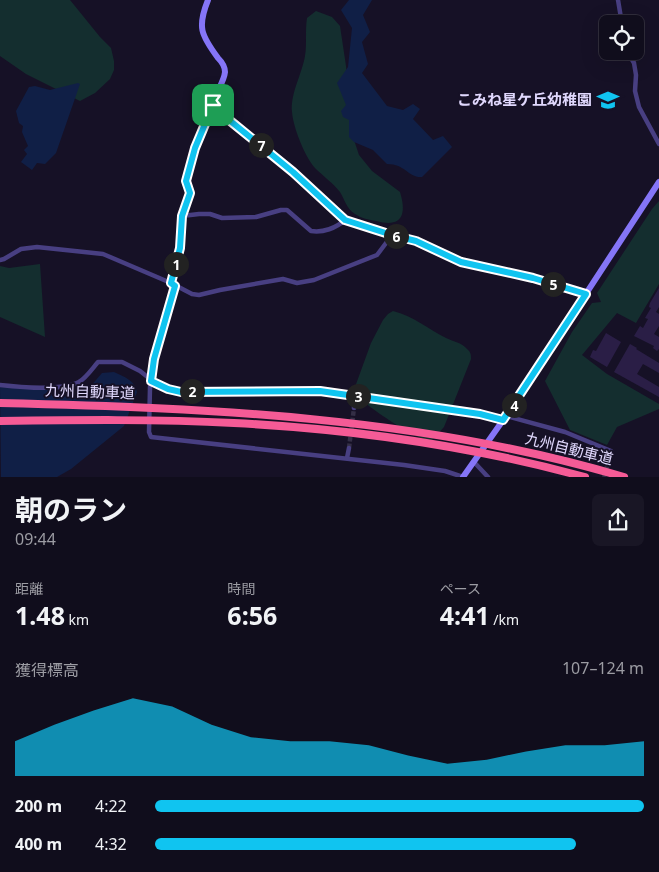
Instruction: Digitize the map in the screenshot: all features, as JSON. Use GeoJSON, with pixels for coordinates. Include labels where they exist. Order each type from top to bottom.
{"type":"FeatureCollection","features":[{"type":"Feature","properties":{"kind":"highway","name":"九州自動車道"},"geometry":{"type":"LineString","coordinates":[[0,403],[165,408],[320,420],[478,442],[624,477]]}},
{"type":"Feature","properties":{"kind":"highway","name":"九州自動車道"},"geometry":{"type":"LineString","coordinates":[[0,421],[163,420],[320,429],[394,438],[471,451],[585,477]]}},
{"type":"Feature","properties":{"kind":"highway"},"geometry":{"type":"LineString","coordinates":[[557,470],[577,477]]}},
{"type":"Feature","properties":{"kind":"street"},"geometry":{"type":"LineString","coordinates":[[208,0],[201,22],[203,33],[223,64],[225,73],[195,148],[186,181],[190,193],[182,216],[180,248],[173,284],[154,359],[149,432],[151,437],[347,458],[445,471],[463,477],[505,418],[659,182]]}},
{"type":"Feature","properties":{"kind":"street"},"geometry":{"type":"LineString","coordinates":[[618,0],[620,15]]}},
{"type":"Feature","properties":{"kind":"street"},"geometry":{"type":"LineString","coordinates":[[632,60],[636,75],[635,91],[639,107],[659,144]]}},
{"type":"Feature","properties":{"kind":"street"},"geometry":{"type":"LineString","coordinates":[[213,105],[293,172],[345,220],[416,241],[461,262],[533,278],[586,294]]}},
{"type":"Feature","properties":{"kind":"street"},"geometry":{"type":"LineString","coordinates":[[182,216],[210,214],[222,218],[256,217],[287,210],[311,231],[338,225],[345,220]]}},
{"type":"Feature","properties":{"kind":"street"},"geometry":{"type":"LineString","coordinates":[[0,260],[28,247],[103,254],[192,294],[199,295],[283,279],[297,282],[314,280],[377,255],[392,235]]}},
{"type":"Feature","properties":{"kind":"street"},"geometry":{"type":"LineString","coordinates":[[0,385],[73,386],[82,381],[98,362],[122,362],[140,371],[151,381],[168,389],[181,392],[320,391],[480,414],[565,432],[611,451],[610,456]]}},
{"type":"Feature","properties":{"kind":"street"},"geometry":{"type":"LineString","coordinates":[[354,396],[354,408]]}},
{"type":"Feature","properties":{"kind":"street"},"geometry":{"type":"LineString","coordinates":[[347,458],[349,448]]}},
{"type":"Feature","properties":{"kind":"street"},"geometry":{"type":"LineString","coordinates":[[474,462],[488,477]]}},
{"type":"Feature","properties":{"kind":"green space"},"geometry":{"type":"Polygon","coordinates":[[[0,0],[70,0],[111,48],[114,70],[110,79],[95,93],[80,101],[26,74],[0,56],[0,0]]]}},
{"type":"Feature","properties":{"kind":"green space"},"geometry":{"type":"Polygon","coordinates":[[[316,11],[332,17],[340,26],[346,66],[352,134],[359,155],[372,171],[400,192],[403,207],[402,213],[397,221],[392,223],[360,217],[352,212],[340,192],[311,163],[300,142],[293,118],[292,105],[294,91],[305,56],[307,18],[316,11]]]}},
{"type":"Feature","properties":{"kind":"green space"},"geometry":{"type":"Polygon","coordinates":[[[659,201],[659,284],[636,323],[617,313],[582,355],[607,374],[659,404],[659,409],[617,427],[607,445],[570,430],[545,381],[572,332],[592,303],[601,302],[597,293],[659,201]]]}},
{"type":"Feature","properties":{"kind":"green space"},"geometry":{"type":"Polygon","coordinates":[[[40,264],[45,337],[0,317],[0,266],[9,268],[40,264]]]}},
{"type":"Feature","properties":{"kind":"green space"},"geometry":{"type":"Polygon","coordinates":[[[393,311],[407,316],[446,338],[460,343],[471,354],[471,359],[444,427],[432,440],[415,436],[356,396],[355,387],[371,343],[383,320],[393,311]]]}},
{"type":"Feature","properties":{"kind":"water"},"geometry":{"type":"Polygon","coordinates":[[[349,0],[372,0],[363,15],[370,32],[362,42],[368,64],[362,73],[387,106],[403,110],[413,104],[420,109],[413,119],[433,140],[443,136],[452,147],[422,177],[417,177],[399,166],[387,164],[373,150],[354,142],[349,137],[349,120],[343,117],[341,111],[346,105],[337,83],[348,67],[352,28],[341,10],[349,0]]]}},
{"type":"Feature","properties":{"kind":"water"},"geometry":{"type":"Polygon","coordinates":[[[80,84],[56,153],[45,164],[37,163],[32,170],[21,162],[27,154],[24,150],[28,146],[22,132],[23,126],[19,123],[16,111],[29,87],[35,86],[50,90],[80,84]]]}},
{"type":"Feature","properties":{"kind":"water"},"geometry":{"type":"Polygon","coordinates":[[[114,372],[131,382],[137,392],[124,426],[71,469],[57,477],[1,477],[0,387],[51,390],[52,396],[87,397],[90,387],[102,373],[114,372]]]}},
{"type":"Feature","properties":{"kind":"building"},"geometry":{"type":"Polygon","coordinates":[[[659,288],[659,307],[656,312],[659,314],[659,326],[654,334],[659,337],[659,349],[657,351],[653,348],[654,346],[634,336],[640,326],[643,328],[648,319],[645,318],[651,308],[649,307],[650,303],[659,288]]]}},
{"type":"Feature","properties":{"kind":"building"},"geometry":{"type":"Polygon","coordinates":[[[606,333],[621,342],[607,367],[590,357],[593,350],[596,351],[606,333]]]}},
{"type":"Feature","properties":{"kind":"building"},"geometry":{"type":"Polygon","coordinates":[[[630,344],[659,363],[659,373],[643,364],[637,374],[659,387],[659,397],[614,372],[630,344]]]}},
{"type":"Feature","properties":{"kind":"tunnel"},"geometry":{"type":"LineString","coordinates":[[349,448],[354,408]]}},
{"type":"Feature","properties":{"kind":"tunnel"},"geometry":{"type":"LineString","coordinates":[[604,477],[610,456]]}},
{"type":"Feature","properties":{"kind":"place","name":"こみね星ケ丘幼稚園"},"geometry":{"type":"Point","coordinates":[608,100]}},
{"type":"Feature","properties":{"kind":"route"},"geometry":{"type":"LineString","coordinates":[[213,105],[293,172],[345,220],[392,235],[405,237],[461,262],[533,278],[586,294],[503,420],[480,414],[320,391],[181,392],[159,386],[151,381],[154,359],[175,286],[171,283],[180,248],[182,216],[190,193],[186,181],[195,148],[213,105]]}}]}
